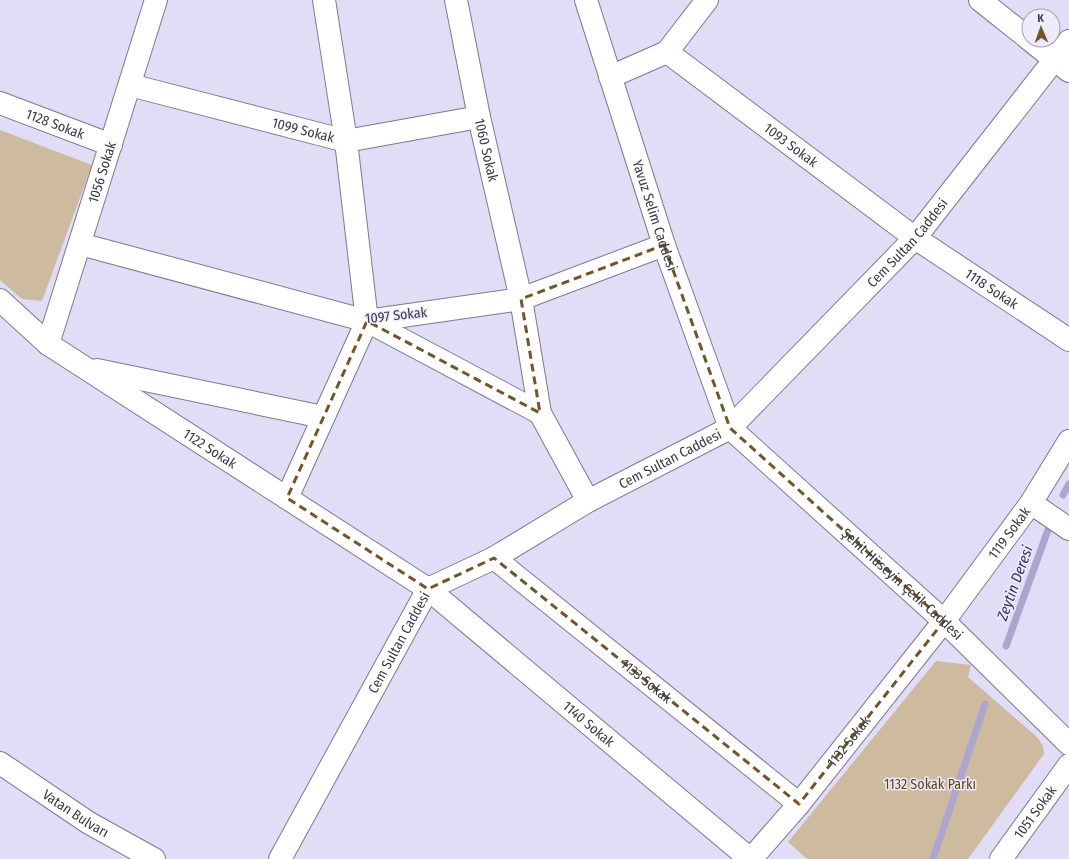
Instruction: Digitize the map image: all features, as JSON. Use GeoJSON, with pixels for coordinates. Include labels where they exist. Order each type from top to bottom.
{"type":"FeatureCollection","features":[{"type":"Feature","properties":{"kind":"street","name":"1056 Sokak"},"geometry":{"type":"LineString","coordinates":[[48,344],[156,0]]}},
{"type":"Feature","properties":{"kind":"street"},"geometry":{"type":"LineString","coordinates":[[287,498],[367,321],[346,141],[324,0]]}},
{"type":"Feature","properties":{"kind":"street","name":"1060 Sokak"},"geometry":{"type":"LineString","coordinates":[[456,0],[479,117],[521,299],[540,413]]}},
{"type":"Feature","properties":{"kind":"street","name":"Yavuz Selim Caddesi"},"geometry":{"type":"LineString","coordinates":[[586,0],[664,245],[730,428]]}},
{"type":"Feature","properties":{"kind":"street"},"geometry":{"type":"LineString","coordinates":[[610,77],[667,52],[707,0]]}},
{"type":"Feature","properties":{"kind":"street"},"geometry":{"type":"LineString","coordinates":[[980,0],[1021,33]]}},
{"type":"Feature","properties":{"kind":"street","name":"Cem Sultan Caddesi"},"geometry":{"type":"LineString","coordinates":[[280,859],[428,589],[494,558],[588,502],[730,428],[915,238],[1062,66],[1069,41]]}},
{"type":"Feature","properties":{"kind":"street"},"geometry":{"type":"LineString","coordinates":[[1040,48],[1062,66]]}},
{"type":"Feature","properties":{"kind":"street","name":"1093 Sokak"},"geometry":{"type":"LineString","coordinates":[[667,52],[915,238]]}},
{"type":"Feature","properties":{"kind":"street","name":"1099 Sokak"},"geometry":{"type":"LineString","coordinates":[[130,85],[346,141],[479,117]]}},
{"type":"Feature","properties":{"kind":"street","name":"1128 Sokak"},"geometry":{"type":"LineString","coordinates":[[0,103],[111,145]]}},
{"type":"Feature","properties":{"kind":"street","name":"1118 Sokak"},"geometry":{"type":"LineString","coordinates":[[915,238],[1069,340]]}},
{"type":"Feature","properties":{"kind":"street","name":"1097 Sokak"},"geometry":{"type":"LineString","coordinates":[[80,244],[367,321],[521,299],[664,245]]}},
{"type":"Feature","properties":{"kind":"street","name":"1122 Sokak"},"geometry":{"type":"LineString","coordinates":[[0,300],[48,344],[428,589]]}},
{"type":"Feature","properties":{"kind":"street"},"geometry":{"type":"LineString","coordinates":[[367,321],[540,413],[588,502]]}},
{"type":"Feature","properties":{"kind":"street"},"geometry":{"type":"LineString","coordinates":[[84,367],[323,417]]}},
{"type":"Feature","properties":{"kind":"street","name":"Şehit Hüseyin Çelik Caddesi"},"geometry":{"type":"LineString","coordinates":[[730,428],[944,621],[1069,744]]}},
{"type":"Feature","properties":{"kind":"street","name":"1119 Sokak"},"geometry":{"type":"LineString","coordinates":[[944,621],[1031,503],[1069,441]]}},
{"type":"Feature","properties":{"kind":"street"},"geometry":{"type":"LineString","coordinates":[[1031,503],[1069,529]]}},
{"type":"Feature","properties":{"kind":"street","name":"1133 Sokak"},"geometry":{"type":"LineString","coordinates":[[494,558],[799,804]]}},
{"type":"Feature","properties":{"kind":"street","name":"1140 Sokak"},"geometry":{"type":"LineString","coordinates":[[428,589],[751,859]]}},
{"type":"Feature","properties":{"kind":"street","name":"1132 Sokak"},"geometry":{"type":"LineString","coordinates":[[751,859],[799,804],[944,621]]}},
{"type":"Feature","properties":{"kind":"street","name":"Vatan Bulvarı"},"geometry":{"type":"LineString","coordinates":[[0,763],[89,823],[154,859]]}},
{"type":"Feature","properties":{"kind":"street","name":"1051 Sokak"},"geometry":{"type":"LineString","coordinates":[[1001,859],[1069,765]]}},
{"type":"Feature","properties":{"kind":"highlighted area"},"geometry":{"type":"Polygon","coordinates":[[[664,245],[730,428],[944,621],[799,804],[494,558],[428,589],[287,498],[367,321],[540,413],[521,299],[664,245]]]}},
{"type":"Feature","properties":{"kind":"green space"},"geometry":{"type":"Polygon","coordinates":[[[0,130],[92,165],[42,301],[22,299],[0,280],[0,130]]]}},
{"type":"Feature","properties":{"kind":"green space","name":"1132 Sokak Parkı"},"geometry":{"type":"Polygon","coordinates":[[[936,661],[971,665],[968,677],[1038,738],[1043,746],[1044,754],[968,859],[807,859],[788,842],[936,661]]]}},
{"type":"Feature","properties":{"kind":"waterway","name":"Zeytin Deresi"},"geometry":{"type":"LineString","coordinates":[[1063,495],[1069,484]]}},
{"type":"Feature","properties":{"kind":"waterway","name":"Zeytin Deresi"},"geometry":{"type":"LineString","coordinates":[[1006,646],[1048,530]]}},
{"type":"Feature","properties":{"kind":"waterway","name":"Zeytin Deresi"},"geometry":{"type":"LineString","coordinates":[[933,859],[985,704]]}}]}
